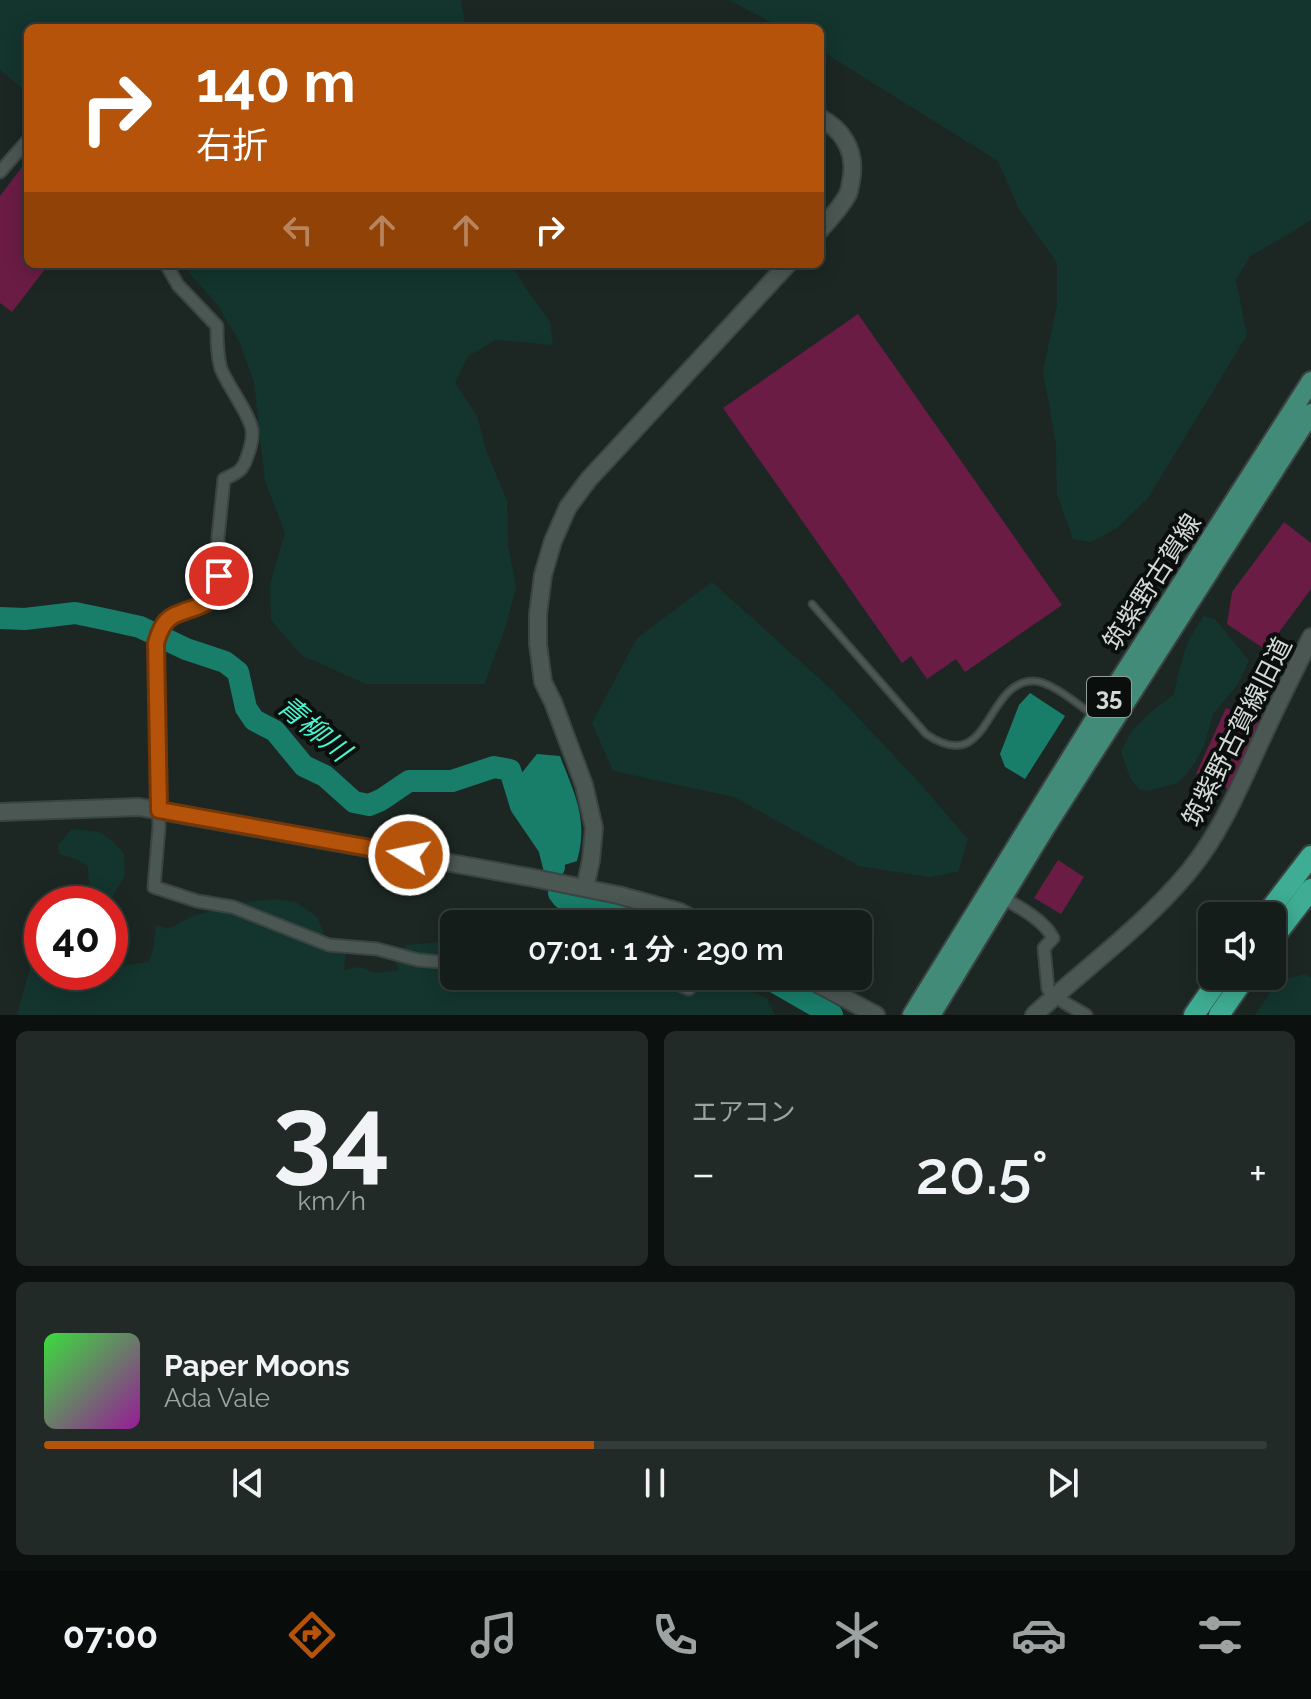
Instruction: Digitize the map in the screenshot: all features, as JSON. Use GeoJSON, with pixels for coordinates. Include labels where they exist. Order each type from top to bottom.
{"type":"FeatureCollection","features":[{"type":"Feature","properties":{"kind":"highway"},"geometry":{"type":"LineString","coordinates":[[1276,902],[1311,856]]}},
{"type":"Feature","properties":{"kind":"highway"},"geometry":{"type":"LineString","coordinates":[[1286,922],[1311,889]]}},
{"type":"Feature","properties":{"kind":"highway"},"geometry":{"type":"LineString","coordinates":[[1194,1015],[1211,990]]}},
{"type":"Feature","properties":{"kind":"highway"},"geometry":{"type":"LineString","coordinates":[[1219,1015],[1236,990]]}},
{"type":"Feature","properties":{"kind":"main road","name":"筑紫野古賀線"},"geometry":{"type":"LineString","coordinates":[[912,1015],[1096,717],[1311,381]]}},
{"type":"Feature","properties":{"kind":"main road","name":"筑紫野古賀線"},"geometry":{"type":"LineString","coordinates":[[931,1015],[1044,830],[1311,413]]}},
{"type":"Feature","properties":{"kind":"street"},"geometry":{"type":"LineString","coordinates":[[824,120],[834,125],[850,148],[853,168],[849,192],[824,225]]}},
{"type":"Feature","properties":{"kind":"street"},"geometry":{"type":"LineString","coordinates":[[0,172],[24,145]]}},
{"type":"Feature","properties":{"kind":"street"},"geometry":{"type":"LineString","coordinates":[[168,268],[178,285],[217,326],[220,364],[252,426],[252,441],[241,471],[224,479],[218,537],[218,585],[205,605],[172,616],[158,638],[159,810],[154,887],[197,901],[233,907],[329,945],[377,949],[418,960],[440,962]]}},
{"type":"Feature","properties":{"kind":"street"},"geometry":{"type":"LineString","coordinates":[[585,888],[594,828],[584,785],[543,682],[538,644],[543,575],[553,541],[568,507],[589,479],[784,268]]}},
{"type":"Feature","properties":{"kind":"street","name":"筑紫野古賀線旧道"},"geometry":{"type":"LineString","coordinates":[[1034,1015],[1114,945],[1191,868],[1236,797],[1311,637]]}},
{"type":"Feature","properties":{"kind":"street"},"geometry":{"type":"LineString","coordinates":[[0,812],[139,807],[585,888],[673,910]]}},
{"type":"Feature","properties":{"kind":"street"},"geometry":{"type":"LineString","coordinates":[[1003,898],[1049,930],[1053,938],[1044,948],[1048,989],[1086,1015]]}},
{"type":"Feature","properties":{"kind":"street"},"geometry":{"type":"LineString","coordinates":[[829,990],[876,1015]]}},
{"type":"Feature","properties":{"kind":"lane"},"geometry":{"type":"LineString","coordinates":[[812,604],[926,734],[938,742],[953,746],[969,742],[981,733],[1004,695],[1017,685],[1031,681],[1056,690],[1096,717]]}},
{"type":"Feature","properties":{"kind":"shaded area"},"geometry":{"type":"Polygon","coordinates":[[[0,0],[461,0],[465,24],[24,24],[24,90],[0,70],[0,0]]]}},
{"type":"Feature","properties":{"kind":"shaded area"},"geometry":{"type":"Polygon","coordinates":[[[729,0],[1311,0],[1311,220],[1250,256],[1236,280],[1247,335],[1148,498],[1117,528],[1091,542],[1073,539],[1057,494],[1056,445],[1043,371],[1057,305],[1057,263],[1019,209],[998,161],[824,52],[824,24],[774,24],[729,0]]]}},
{"type":"Feature","properties":{"kind":"shaded area"},"geometry":{"type":"Polygon","coordinates":[[[187,268],[513,268],[550,322],[553,345],[496,340],[468,356],[455,383],[477,416],[486,450],[507,501],[508,545],[516,587],[504,632],[484,684],[366,684],[301,655],[271,620],[270,584],[285,533],[265,481],[254,383],[240,343],[217,304],[187,268]]]}},
{"type":"Feature","properties":{"kind":"shaded area"},"geometry":{"type":"Polygon","coordinates":[[[712,582],[833,691],[968,839],[958,872],[929,877],[859,866],[734,797],[613,771],[592,723],[637,638],[712,582]]]}},
{"type":"Feature","properties":{"kind":"shaded area"},"geometry":{"type":"Polygon","coordinates":[[[1204,616],[1215,619],[1249,661],[1238,684],[1213,714],[1204,746],[1193,766],[1178,783],[1147,791],[1139,789],[1130,778],[1121,751],[1130,733],[1174,694],[1188,641],[1204,616]]]}},
{"type":"Feature","properties":{"kind":"shaded area"},"geometry":{"type":"Polygon","coordinates":[[[1030,693],[1065,716],[1025,779],[1005,767],[1000,754],[1019,705],[1030,693]]]}},
{"type":"Feature","properties":{"kind":"shaded area"},"geometry":{"type":"Polygon","coordinates":[[[537,754],[560,756],[581,820],[577,861],[561,866],[555,843],[525,799],[520,775],[537,754]]]}},
{"type":"Feature","properties":{"kind":"shaded area"},"geometry":{"type":"Polygon","coordinates":[[[72,829],[99,832],[114,842],[124,854],[125,875],[119,886],[88,886],[88,866],[59,854],[58,845],[72,829]]]}},
{"type":"Feature","properties":{"kind":"shaded area"},"geometry":{"type":"Polygon","coordinates":[[[219,897],[246,902],[274,899],[296,902],[317,917],[323,930],[324,952],[346,953],[344,970],[359,967],[376,973],[399,970],[394,957],[407,945],[440,941],[440,990],[749,990],[767,998],[775,1015],[17,1015],[24,990],[128,990],[128,965],[149,962],[156,925],[168,929],[195,915],[206,913],[219,897]]]}},
{"type":"Feature","properties":{"kind":"shaded area"},"geometry":{"type":"Polygon","coordinates":[[[1305,974],[1311,978],[1311,1015],[1255,1015],[1272,990],[1286,990],[1286,979],[1305,974]]]}},
{"type":"Feature","properties":{"kind":"building"},"geometry":{"type":"Polygon","coordinates":[[[24,164],[24,268],[46,268],[12,312],[0,303],[0,196],[24,164]]]}},
{"type":"Feature","properties":{"kind":"building"},"geometry":{"type":"Polygon","coordinates":[[[858,314],[1062,605],[965,672],[956,659],[927,679],[911,656],[902,663],[723,408],[858,314]]]}},
{"type":"Feature","properties":{"kind":"building"},"geometry":{"type":"Polygon","coordinates":[[[1284,522],[1311,543],[1311,589],[1266,650],[1227,624],[1232,592],[1284,522]]]}},
{"type":"Feature","properties":{"kind":"building"},"geometry":{"type":"Polygon","coordinates":[[[1226,708],[1259,723],[1228,789],[1196,774],[1226,708]]]}},
{"type":"Feature","properties":{"kind":"building"},"geometry":{"type":"Polygon","coordinates":[[[1058,860],[1084,877],[1061,914],[1034,898],[1058,860]]]}},
{"type":"Feature","properties":{"kind":"waterway","name":"青柳川"},"geometry":{"type":"LineString","coordinates":[[0,618],[25,619],[75,613],[140,627],[186,649],[225,662],[238,672],[246,708],[254,720],[275,731],[304,766],[325,776],[354,802],[369,805],[409,781],[452,781],[494,767],[510,770],[521,806],[549,847],[554,867]]}},
{"type":"Feature","properties":{"kind":"waterway","name":"青柳川"},"geometry":{"type":"LineString","coordinates":[[559,893],[571,904],[580,907],[612,910]]}},
{"type":"Feature","properties":{"kind":"waterway","name":"青柳川"},"geometry":{"type":"LineString","coordinates":[[788,990],[832,1015]]}},
{"type":"Feature","properties":{"kind":"route"},"geometry":{"type":"LineString","coordinates":[[219,576],[218,585],[205,605],[172,616],[159,632],[156,643],[159,810],[409,855]]}}]}
